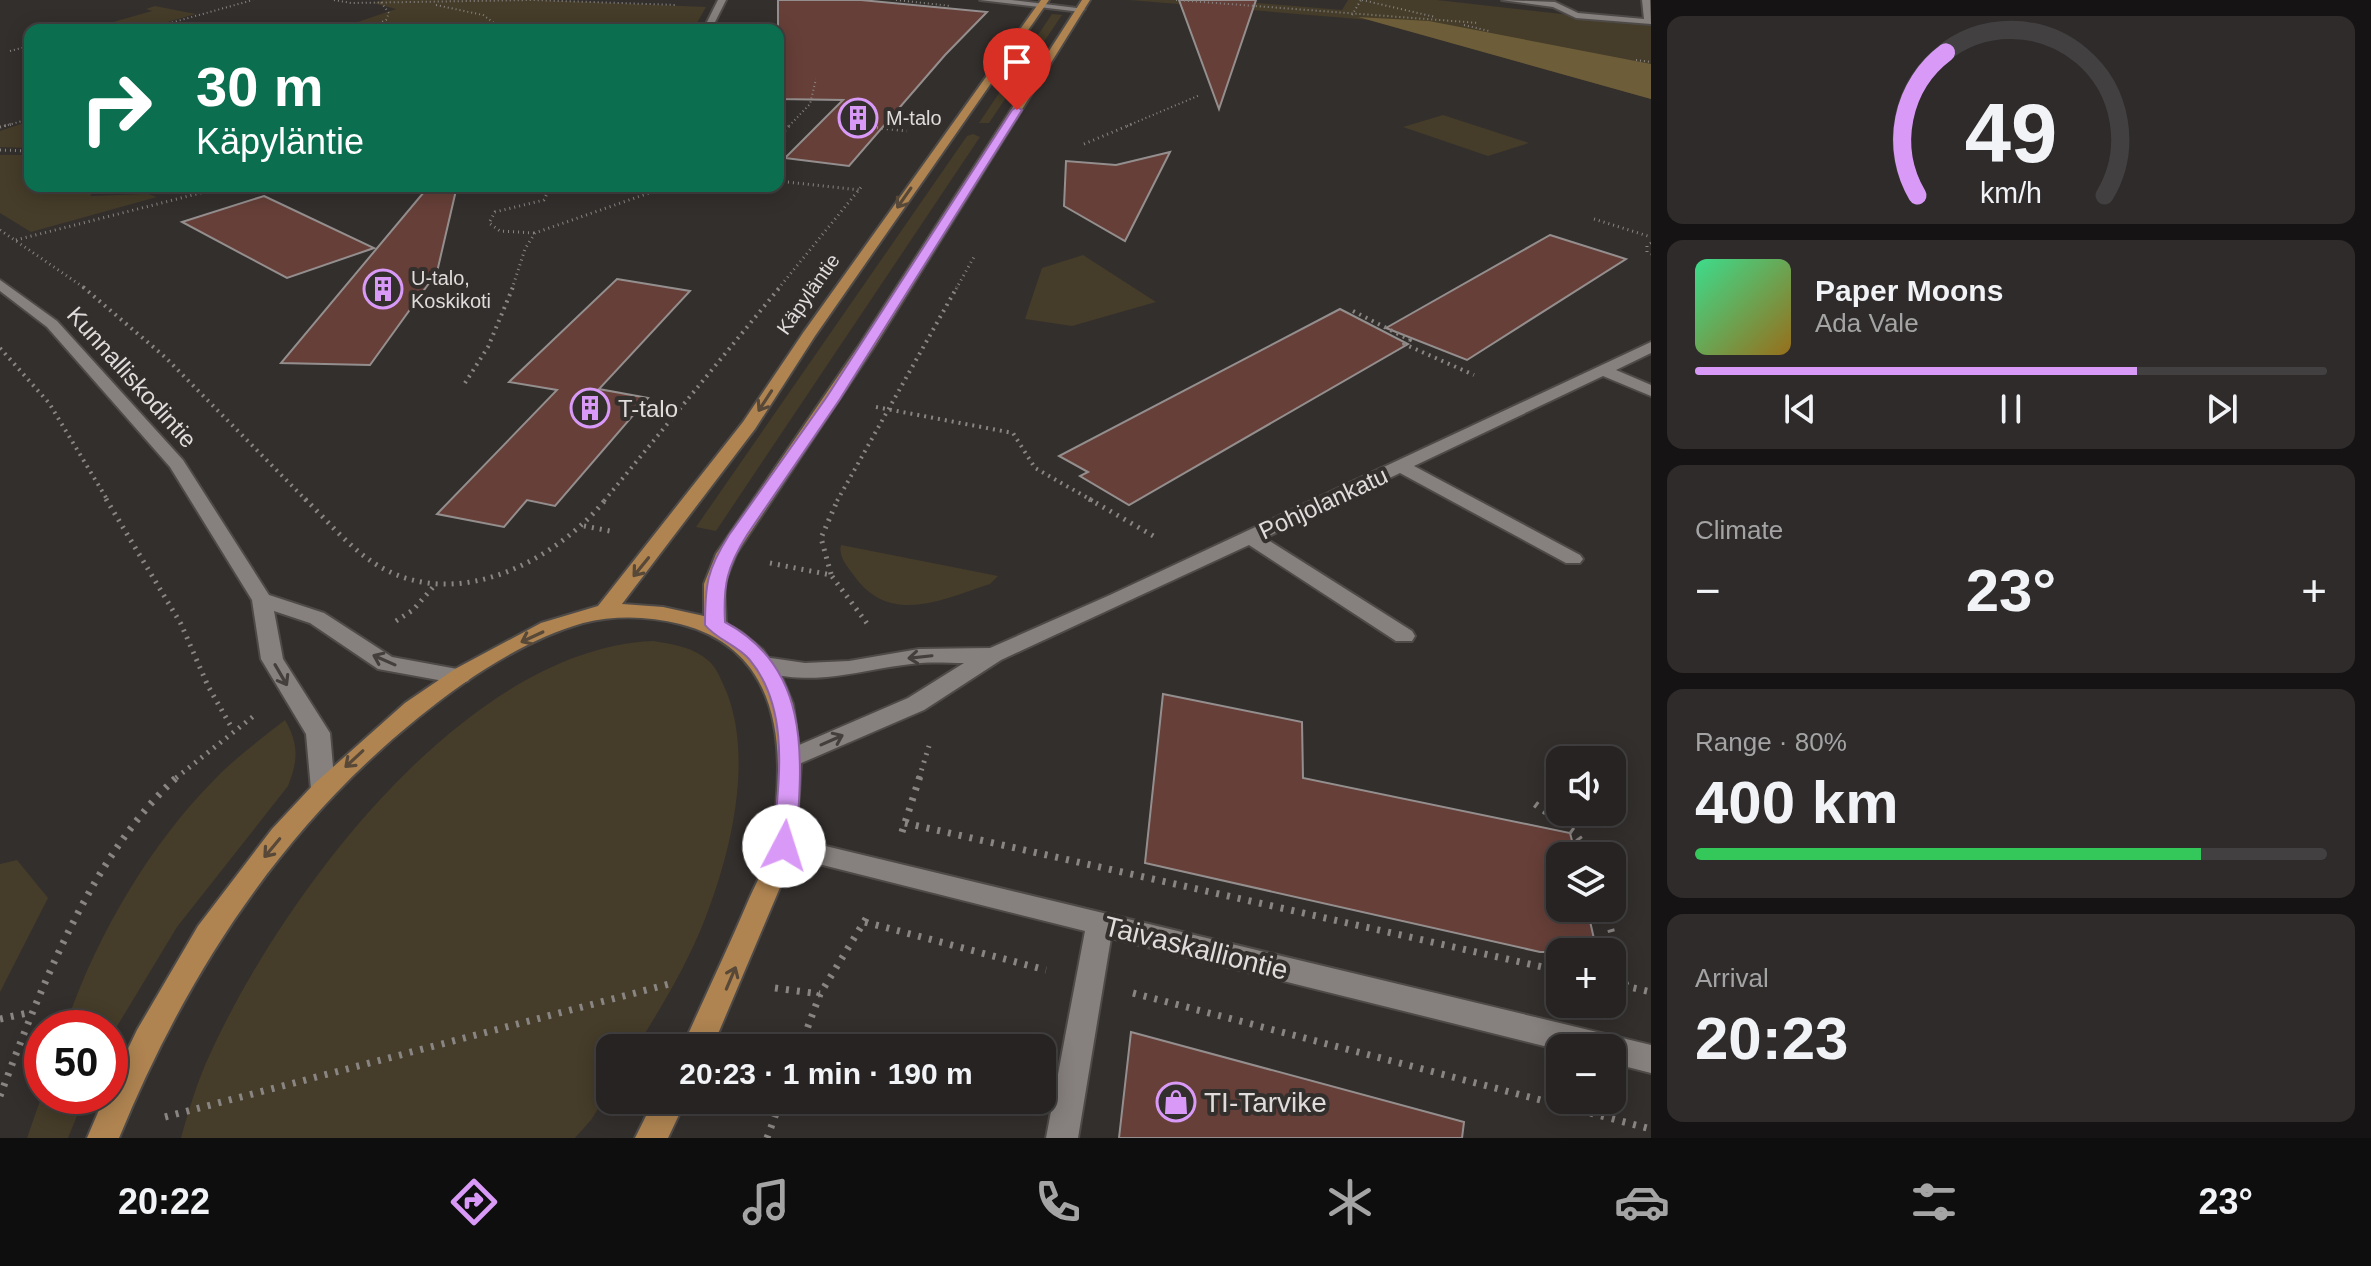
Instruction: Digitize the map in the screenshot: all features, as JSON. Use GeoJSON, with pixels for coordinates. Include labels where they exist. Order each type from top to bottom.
{"type":"FeatureCollection","features":[{"type":"Feature","properties":{"kind":"main road","name":"Käpyläntie"},"geometry":{"type":"LineString","coordinates":[[605,612],[749,425],[808,336],[1043,3]]}},
{"type":"Feature","properties":{"kind":"main road"},"geometry":{"type":"LineString","coordinates":[[715,625],[714,584],[726,554],[833,399],[1083,4]]}},
{"type":"Feature","properties":{"kind":"main road"},"geometry":{"type":"LineString","coordinates":[[103,1138],[147,1040],[190,962],[236,892],[323,789],[363,751],[460,676],[534,636],[605,612],[649,611],[715,625],[737,637],[764,665],[785,713],[791,758],[784,846],[730,982],[704,1034]]}},
{"type":"Feature","properties":{"kind":"main road"},"geometry":{"type":"LineString","coordinates":[[651,1138],[664,1114]]}},
{"type":"Feature","properties":{"kind":"street"},"geometry":{"type":"LineString","coordinates":[[984,0],[1083,4]]}},
{"type":"Feature","properties":{"kind":"street"},"geometry":{"type":"LineString","coordinates":[[1506,0],[1555,5],[1576,15],[1649,22],[1646,0]]}},
{"type":"Feature","properties":{"kind":"street"},"geometry":{"type":"LineString","coordinates":[[710,24],[720,2]]}},
{"type":"Feature","properties":{"kind":"street","name":"Kunnalliskodintie"},"geometry":{"type":"LineString","coordinates":[[0,284],[52,324],[177,464],[262,600],[272,659],[318,733],[323,789]]}},
{"type":"Feature","properties":{"kind":"street","name":"Pohjolankatu"},"geometry":{"type":"LineString","coordinates":[[791,758],[916,704],[993,655],[1649,350]]}},
{"type":"Feature","properties":{"kind":"street"},"geometry":{"type":"LineString","coordinates":[[1604,370],[1651,391]]}},
{"type":"Feature","properties":{"kind":"street"},"geometry":{"type":"LineString","coordinates":[[1401,466],[1573,559]]}},
{"type":"Feature","properties":{"kind":"street"},"geometry":{"type":"LineString","coordinates":[[1250,537],[1404,636]]}},
{"type":"Feature","properties":{"kind":"street"},"geometry":{"type":"LineString","coordinates":[[262,600],[317,618],[386,664],[460,676]]}},
{"type":"Feature","properties":{"kind":"street","name":"Pohjolankatu"},"geometry":{"type":"LineString","coordinates":[[764,665],[805,671],[849,669],[919,656],[993,655]]}},
{"type":"Feature","properties":{"kind":"street","name":"Taivaskalliontie"},"geometry":{"type":"LineString","coordinates":[[784,846],[1552,1034]]}},
{"type":"Feature","properties":{"kind":"street"},"geometry":{"type":"LineString","coordinates":[[1062,1138],[1100,925]]}},
{"type":"Feature","properties":{"kind":"street","name":"Taivaskalliontie"},"geometry":{"type":"LineString","coordinates":[[1626,1052],[1651,1059]]}},
{"type":"Feature","properties":{"kind":"path"},"geometry":{"type":"LineString","coordinates":[[167,24],[253,0]]}},
{"type":"Feature","properties":{"kind":"path"},"geometry":{"type":"LineString","coordinates":[[334,0],[427,3],[533,0],[720,2]]}},
{"type":"Feature","properties":{"kind":"path"},"geometry":{"type":"LineString","coordinates":[[1176,0],[1445,20]]}},
{"type":"Feature","properties":{"kind":"path"},"geometry":{"type":"LineString","coordinates":[[1352,15],[1361,0]]}},
{"type":"Feature","properties":{"kind":"path"},"geometry":{"type":"LineString","coordinates":[[376,1],[389,13],[386,20],[377,24]]}},
{"type":"Feature","properties":{"kind":"path"},"geometry":{"type":"LineString","coordinates":[[427,3],[488,17],[499,24]]}},
{"type":"Feature","properties":{"kind":"path"},"geometry":{"type":"LineString","coordinates":[[10,51],[24,48]]}},
{"type":"Feature","properties":{"kind":"path"},"geometry":{"type":"LineString","coordinates":[[784,132],[810,104],[816,79]]}},
{"type":"Feature","properties":{"kind":"path"},"geometry":{"type":"LineString","coordinates":[[1084,144],[1200,95]]}},
{"type":"Feature","properties":{"kind":"path"},"geometry":{"type":"LineString","coordinates":[[0,127],[24,121]]}},
{"type":"Feature","properties":{"kind":"path"},"geometry":{"type":"LineString","coordinates":[[872,127],[908,132],[898,143]]}},
{"type":"Feature","properties":{"kind":"path"},"geometry":{"type":"LineString","coordinates":[[0,150],[24,151]]}},
{"type":"Feature","properties":{"kind":"path"},"geometry":{"type":"LineString","coordinates":[[0,230],[65,271],[143,336],[284,480],[372,564],[400,576],[436,584],[483,581],[526,566],[584,526],[869,178]]}},
{"type":"Feature","properties":{"kind":"path"},"geometry":{"type":"LineString","coordinates":[[784,182],[860,190]]}},
{"type":"Feature","properties":{"kind":"path"},"geometry":{"type":"LineString","coordinates":[[16,240],[200,192]]}},
{"type":"Feature","properties":{"kind":"path"},"geometry":{"type":"LineString","coordinates":[[548,192],[544,200],[495,212],[489,223],[500,231],[535,233],[652,192]]}},
{"type":"Feature","properties":{"kind":"path"},"geometry":{"type":"LineString","coordinates":[[1594,219],[1651,237]]}},
{"type":"Feature","properties":{"kind":"path"},"geometry":{"type":"LineString","coordinates":[[465,383],[477,368],[515,282],[529,239],[535,233]]}},
{"type":"Feature","properties":{"kind":"path"},"geometry":{"type":"LineString","coordinates":[[1651,243],[1647,246],[1647,252],[1651,254]]}},
{"type":"Feature","properties":{"kind":"path"},"geometry":{"type":"LineString","coordinates":[[831,575],[821,538],[829,515],[980,246]]}},
{"type":"Feature","properties":{"kind":"path"},"geometry":{"type":"LineString","coordinates":[[1353,311],[1410,340],[1404,344],[1474,375]]}},
{"type":"Feature","properties":{"kind":"path"},"geometry":{"type":"LineString","coordinates":[[0,348],[49,403],[181,624],[208,686],[233,730]]}},
{"type":"Feature","properties":{"kind":"path"},"geometry":{"type":"LineString","coordinates":[[833,399],[1013,433],[1035,468],[1138,524],[1195,563]]}},
{"type":"Feature","properties":{"kind":"path"},"geometry":{"type":"LineString","coordinates":[[360,647],[413,610],[436,584]]}},
{"type":"Feature","properties":{"kind":"path"},"geometry":{"type":"LineString","coordinates":[[33,1010],[73,922],[154,800],[233,730],[290,691]]}},
{"type":"Feature","properties":{"kind":"path"},"geometry":{"type":"LineString","coordinates":[[1535,804],[1558,819],[1582,842]]}},
{"type":"Feature","properties":{"kind":"path"},"geometry":{"type":"LineString","coordinates":[[905,823],[1546,968]]}},
{"type":"Feature","properties":{"kind":"path"},"geometry":{"type":"LineString","coordinates":[[865,922],[1651,1129]]}},
{"type":"Feature","properties":{"kind":"path"},"geometry":{"type":"LineString","coordinates":[[189,1108],[676,982]]}},
{"type":"Feature","properties":{"kind":"path"},"geometry":{"type":"LineString","coordinates":[[1626,986],[1651,992]]}},
{"type":"Feature","properties":{"kind":"path"},"geometry":{"type":"LineString","coordinates":[[0,1019],[24,1014]]}},
{"type":"Feature","properties":{"kind":"path"},"geometry":{"type":"LineString","coordinates":[[0,1096],[24,1033]]}},
{"type":"Feature","properties":{"kind":"path"},"geometry":{"type":"LineString","coordinates":[[767,1138],[776,1114]]}},
{"type":"Feature","properties":{"kind":"shaded area"},"geometry":{"type":"Polygon","coordinates":[[[383,0],[539,0],[706,7],[696,24],[352,24],[396,9],[373,3],[383,0]]]}},
{"type":"Feature","properties":{"kind":"shaded area"},"geometry":{"type":"Polygon","coordinates":[[[1129,0],[1221,0],[1342,10],[1348,0],[1437,0],[1651,24],[1651,99],[1370,20],[1129,0]]]}},
{"type":"Feature","properties":{"kind":"shaded area"},"geometry":{"type":"Polygon","coordinates":[[[155,6],[196,14],[160,24],[106,24],[152,11],[146,9],[155,6]]]}},
{"type":"Feature","properties":{"kind":"shaded area"},"geometry":{"type":"Polygon","coordinates":[[[1052,14],[1062,15],[989,123],[979,123],[1052,14]]]}},
{"type":"Feature","properties":{"kind":"shaded area"},"geometry":{"type":"Polygon","coordinates":[[[1358,17],[1429,21],[1651,64],[1651,99],[1358,17]]]}},
{"type":"Feature","properties":{"kind":"shaded area"},"geometry":{"type":"Polygon","coordinates":[[[1443,115],[1529,143],[1488,156],[1403,127],[1443,115]]]}},
{"type":"Feature","properties":{"kind":"shaded area"},"geometry":{"type":"Polygon","coordinates":[[[24,123],[24,148],[0,147],[0,131],[24,123]]]}},
{"type":"Feature","properties":{"kind":"shaded area"},"geometry":{"type":"Polygon","coordinates":[[[973,134],[980,137],[716,531],[696,527],[967,136],[973,134]]]}},
{"type":"Feature","properties":{"kind":"shaded area"},"geometry":{"type":"Polygon","coordinates":[[[0,155],[24,155],[24,192],[90,192],[91,196],[148,194],[157,197],[31,232],[0,213],[0,155]]]}},
{"type":"Feature","properties":{"kind":"shaded area"},"geometry":{"type":"Polygon","coordinates":[[[1083,255],[1156,302],[1072,326],[1025,319],[1042,268],[1083,255]]]}},
{"type":"Feature","properties":{"kind":"shaded area"},"geometry":{"type":"Polygon","coordinates":[[[841,545],[998,576],[990,584],[954,596],[901,605],[869,592],[844,562],[841,545]]]}},
{"type":"Feature","properties":{"kind":"shaded area"},"geometry":{"type":"Polygon","coordinates":[[[653,641],[696,652],[714,667],[727,693],[735,719],[738,747],[736,806],[723,865],[705,919],[665,1001],[645,1034],[596,1034],[596,1112],[591,1120],[575,1138],[181,1138],[206,1062],[243,990],[284,923],[333,855],[388,791],[450,733],[515,687],[583,655],[653,641]]]}},
{"type":"Feature","properties":{"kind":"shaded area"},"geometry":{"type":"Polygon","coordinates":[[[285,720],[296,753],[288,786],[177,927],[127,1010],[72,1010],[91,961],[146,864],[191,805],[240,756],[285,720]]]}},
{"type":"Feature","properties":{"kind":"shaded area"},"geometry":{"type":"Polygon","coordinates":[[[17,860],[48,898],[0,992],[0,864],[17,860]]]}},
{"type":"Feature","properties":{"kind":"shaded area"},"geometry":{"type":"Polygon","coordinates":[[[35,1114],[78,1114],[68,1138],[27,1138],[35,1114]]]}},
{"type":"Feature","properties":{"kind":"building"},"geometry":{"type":"Polygon","coordinates":[[[778,0],[861,0],[987,12],[945,55],[849,166],[785,158],[843,100],[784,99],[784,24],[778,24],[778,0]]]}},
{"type":"Feature","properties":{"kind":"building"},"geometry":{"type":"Polygon","coordinates":[[[1179,0],[1256,0],[1219,109],[1179,0]]]}},
{"type":"Feature","properties":{"kind":"building"},"geometry":{"type":"Polygon","coordinates":[[[1170,152],[1125,241],[1064,206],[1066,161],[1116,165],[1170,152]]]}},
{"type":"Feature","properties":{"kind":"building","name":"U-talo, Koskikoti"},"geometry":{"type":"Polygon","coordinates":[[[424,192],[456,192],[437,272],[370,365],[281,363],[424,192]]]}},
{"type":"Feature","properties":{"kind":"building"},"geometry":{"type":"Polygon","coordinates":[[[264,196],[374,248],[287,278],[182,222],[264,196]]]}},
{"type":"Feature","properties":{"kind":"building"},"geometry":{"type":"Polygon","coordinates":[[[1550,235],[1626,259],[1467,360],[1386,328],[1550,235]]]}},
{"type":"Feature","properties":{"kind":"building","name":"T-talo"},"geometry":{"type":"Polygon","coordinates":[[[617,279],[690,291],[599,389],[648,398],[555,506],[527,500],[504,527],[437,514],[557,390],[509,382],[617,279]]]}},
{"type":"Feature","properties":{"kind":"building"},"geometry":{"type":"Polygon","coordinates":[[[1340,309],[1408,344],[1129,505],[1080,476],[1088,472],[1059,456],[1340,309]]]}},
{"type":"Feature","properties":{"kind":"building"},"geometry":{"type":"Polygon","coordinates":[[[1163,694],[1302,722],[1303,778],[1570,833],[1572,842],[1546,842],[1546,922],[1590,922],[1594,938],[1546,938],[1546,952],[1540,952],[1145,863],[1163,694]]]}},
{"type":"Feature","properties":{"kind":"building"},"geometry":{"type":"Polygon","coordinates":[[[1131,1032],[1464,1122],[1462,1138],[1119,1138],[1131,1032]]]}},
{"type":"Feature","properties":{"kind":"place","name":"M-talo"},"geometry":{"type":"Point","coordinates":[858,118]}},
{"type":"Feature","properties":{"kind":"place","name":"U-talo, Koskikoti"},"geometry":{"type":"Point","coordinates":[383,289]}},
{"type":"Feature","properties":{"kind":"place","name":"T-talo"},"geometry":{"type":"Point","coordinates":[590,408]}},
{"type":"Feature","properties":{"kind":"place","name":"TI-Tarvike"},"geometry":{"type":"Point","coordinates":[1176,1102]}},
{"type":"Feature","properties":{"kind":"route"},"geometry":{"type":"LineString","coordinates":[[784,846],[791,758],[785,713],[771,677],[756,654],[737,637],[715,625],[714,584],[726,554],[738,535],[833,399],[1017,110]]}}]}
